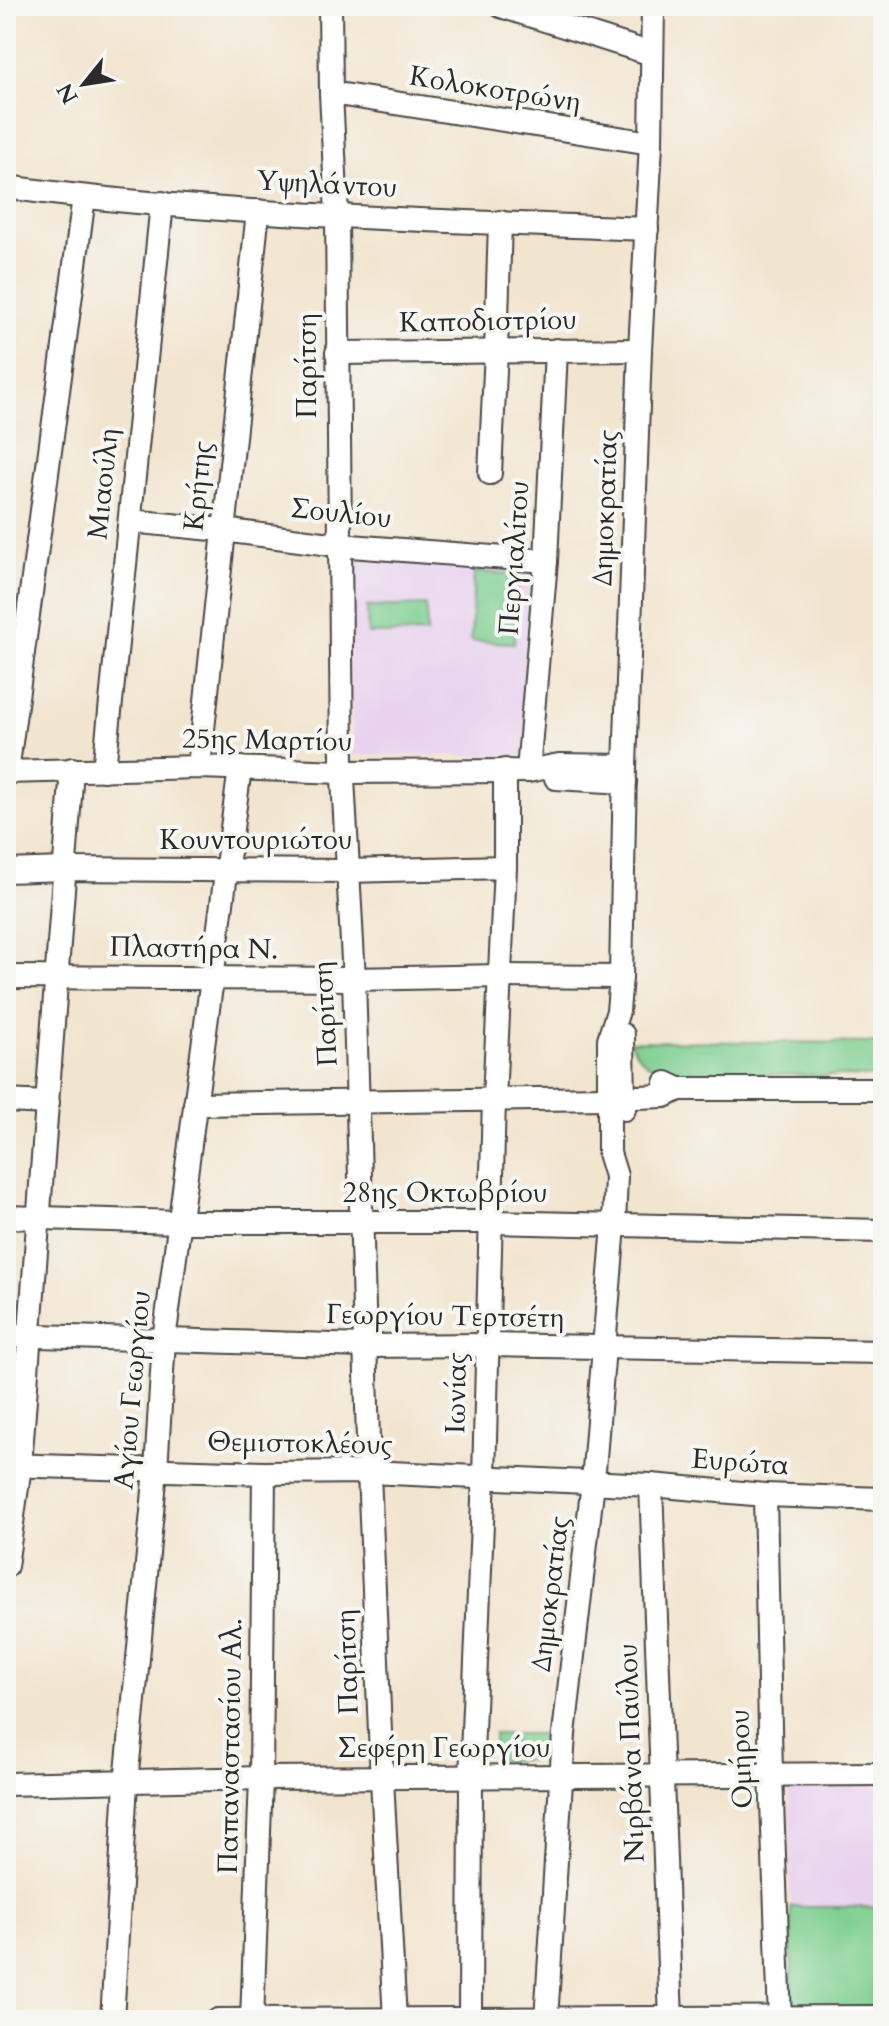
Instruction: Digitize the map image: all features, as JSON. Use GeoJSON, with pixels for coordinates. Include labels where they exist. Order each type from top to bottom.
{"type":"FeatureCollection","features":[{"type":"Feature","properties":{"kind":"street","name":"Παρίτση"},"geometry":{"type":"LineString","coordinates":[[330,6],[337,215],[342,772],[354,979],[369,1472],[395,2020]]}},
{"type":"Feature","properties":{"kind":"street"},"geometry":{"type":"LineString","coordinates":[[501,6],[652,54]]}},
{"type":"Feature","properties":{"kind":"street","name":"Δημοκρατίας"},"geometry":{"type":"LineString","coordinates":[[546,2019],[560,1777],[593,1482],[616,1176],[625,1153],[617,1091],[624,1039],[618,1011],[640,350],[651,143],[653,6]]}},
{"type":"Feature","properties":{"kind":"street","name":"Κολοκοτρώνη"},"geometry":{"type":"LineString","coordinates":[[331,93],[651,143]]}},
{"type":"Feature","properties":{"kind":"street","name":"Υψηλάντου"},"geometry":{"type":"LineString","coordinates":[[6,187],[84,197],[258,211],[647,229]]}},
{"type":"Feature","properties":{"kind":"street"},"geometry":{"type":"LineString","coordinates":[[6,772],[84,197]]}},
{"type":"Feature","properties":{"kind":"street","name":"Μιαούλη"},"geometry":{"type":"LineString","coordinates":[[104,770],[162,203]]}},
{"type":"Feature","properties":{"kind":"street","name":"Κρήτης"},"geometry":{"type":"LineString","coordinates":[[199,767],[258,211]]}},
{"type":"Feature","properties":{"kind":"street"},"geometry":{"type":"LineString","coordinates":[[490,473],[500,222]]}},
{"type":"Feature","properties":{"kind":"street","name":"Περγιαλίτου"},"geometry":{"type":"LineString","coordinates":[[528,771],[546,561],[556,350]]}},
{"type":"Feature","properties":{"kind":"street","name":"Καποδιστρίου"},"geometry":{"type":"LineString","coordinates":[[337,353],[640,350]]}},
{"type":"Feature","properties":{"kind":"street","name":"Σουλίου"},"geometry":{"type":"LineString","coordinates":[[130,521],[338,545],[546,561]]}},
{"type":"Feature","properties":{"kind":"street","name":"25ης Μαρτίου"},"geometry":{"type":"LineString","coordinates":[[6,772],[199,767],[342,772],[505,770],[528,771],[559,779],[625,774]]}},
{"type":"Feature","properties":{"kind":"street","name":"Αγίου Γεωργίου"},"geometry":{"type":"LineString","coordinates":[[112,2020],[126,1783],[156,1470],[164,1340],[240,768]]}},
{"type":"Feature","properties":{"kind":"street"},"geometry":{"type":"LineString","coordinates":[[6,1566],[13,1465],[29,1336],[39,1217],[72,769]]}},
{"type":"Feature","properties":{"kind":"street","name":"Ιωνίας"},"geometry":{"type":"LineString","coordinates":[[470,2018],[471,1777],[505,867],[505,770]]}},
{"type":"Feature","properties":{"kind":"street","name":"Κουντουριώτου"},"geometry":{"type":"LineString","coordinates":[[6,871],[347,871],[505,867]]}},
{"type":"Feature","properties":{"kind":"street","name":"Πλαστήρα Ν."},"geometry":{"type":"LineString","coordinates":[[6,977],[621,977]]}},
{"type":"Feature","properties":{"kind":"street"},"geometry":{"type":"LineString","coordinates":[[195,1104],[494,1099],[617,1091],[664,1082],[679,1089],[883,1089]]}},
{"type":"Feature","properties":{"kind":"street"},"geometry":{"type":"LineString","coordinates":[[6,1101],[48,1103]]}},
{"type":"Feature","properties":{"kind":"street","name":"28ης Οκτωβρίου"},"geometry":{"type":"LineString","coordinates":[[6,1217],[179,1222],[492,1222],[883,1231]]}},
{"type":"Feature","properties":{"kind":"street","name":"Γεωργίου Τερτσέτη"},"geometry":{"type":"LineString","coordinates":[[6,1335],[365,1346],[487,1345],[883,1352]]}},
{"type":"Feature","properties":{"kind":"street","name":"Θεμιστοκλέους"},"geometry":{"type":"LineString","coordinates":[[13,1465],[264,1473],[369,1472],[593,1482]]}},
{"type":"Feature","properties":{"kind":"street","name":"Παπαναστασίου Αλ."},"geometry":{"type":"LineString","coordinates":[[252,2020],[261,1778],[264,1473]]}},
{"type":"Feature","properties":{"kind":"street","name":"Ευρώτα"},"geometry":{"type":"LineString","coordinates":[[593,1482],[765,1495],[883,1499]]}},
{"type":"Feature","properties":{"kind":"street","name":"Νιρβάνα Παύλου"},"geometry":{"type":"LineString","coordinates":[[651,1485],[671,2019]]}},
{"type":"Feature","properties":{"kind":"street","name":"Ομήρου"},"geometry":{"type":"LineString","coordinates":[[765,1495],[780,2019]]}},
{"type":"Feature","properties":{"kind":"street","name":"Σεφέρη Γεωργίου"},"geometry":{"type":"LineString","coordinates":[[6,1784],[261,1778],[883,1774]]}},
{"type":"Feature","properties":{"kind":"street"},"geometry":{"type":"LineString","coordinates":[[218,2020],[883,2017]]}},
{"type":"Feature","properties":{"kind":"shaded area"},"geometry":{"type":"Polygon","coordinates":[[[345,555],[531,571],[525,756],[353,755],[345,555]]]}},
{"type":"Feature","properties":{"kind":"shaded area"},"geometry":{"type":"Polygon","coordinates":[[[789,1785],[883,1785],[883,1907],[791,1907],[789,1785]]]}},
{"type":"Feature","properties":{"kind":"green space"},"geometry":{"type":"Polygon","coordinates":[[[474,572],[518,574],[514,643],[471,641],[474,572]]]}},
{"type":"Feature","properties":{"kind":"green space"},"geometry":{"type":"Polygon","coordinates":[[[426,605],[427,633],[368,634],[367,607],[426,605]]]}},
{"type":"Feature","properties":{"kind":"green space"},"geometry":{"type":"Polygon","coordinates":[[[629,1041],[883,1043],[883,1077],[671,1072],[657,1069],[646,1062],[629,1041]]]}},
{"type":"Feature","properties":{"kind":"green space"},"geometry":{"type":"Polygon","coordinates":[[[494,1734],[564,1734],[562,1759],[494,1761],[494,1734]]]}},
{"type":"Feature","properties":{"kind":"green space"},"geometry":{"type":"Polygon","coordinates":[[[791,1907],[883,1907],[883,2013],[792,2013],[791,1907]]]}}]}
